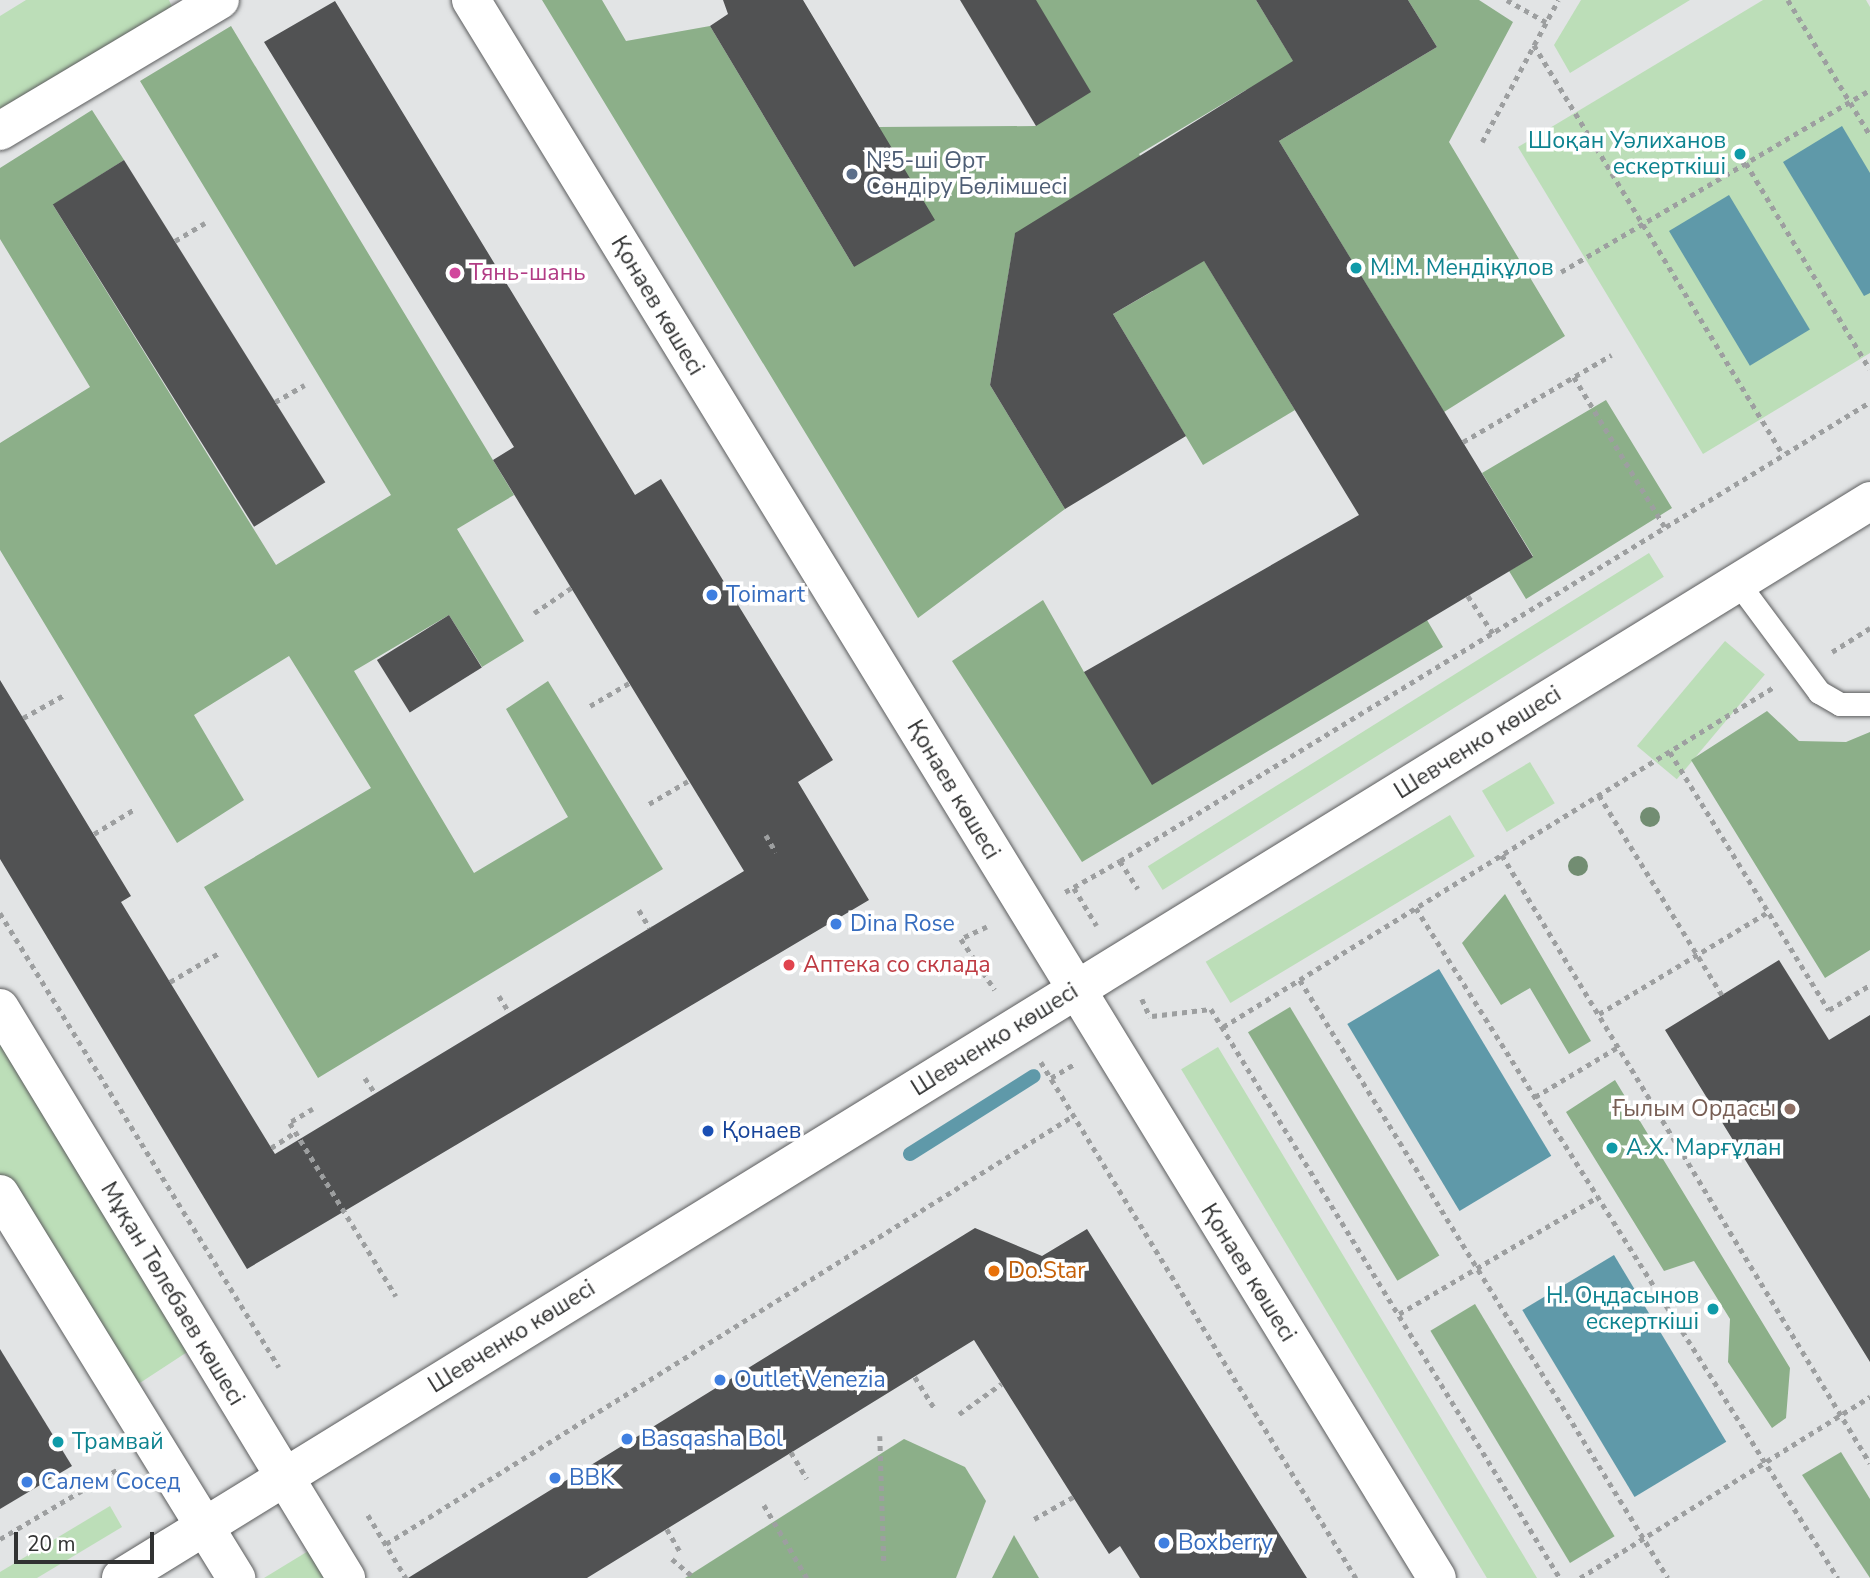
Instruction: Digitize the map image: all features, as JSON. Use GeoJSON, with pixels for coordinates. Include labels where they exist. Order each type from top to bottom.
{"type":"FeatureCollection","features":[{"type":"Feature","properties":{"kind":"street"},"geometry":{"type":"LineString","coordinates":[[0,131],[220,0]]}},
{"type":"Feature","properties":{"kind":"street","name":"Қонаев көшесі"},"geometry":{"type":"LineString","coordinates":[[471,0],[1074,992],[1437,1578]]}},
{"type":"Feature","properties":{"kind":"street","name":"Шевченко көшесі"},"geometry":{"type":"LineString","coordinates":[[121,1578],[1870,501]]}},
{"type":"Feature","properties":{"kind":"street","name":"Мұқан Төлебаев көшесі"},"geometry":{"type":"LineString","coordinates":[[0,1008],[346,1578]]}},
{"type":"Feature","properties":{"kind":"street"},"geometry":{"type":"LineString","coordinates":[[0,1194],[236,1578]]}},
{"type":"Feature","properties":{"kind":"lane"},"geometry":{"type":"LineString","coordinates":[[1738,583],[1819,692],[1840,704],[1870,704]]}},
{"type":"Feature","properties":{"kind":"path"},"geometry":{"type":"LineString","coordinates":[[1507,0],[1546,22]]}},
{"type":"Feature","properties":{"kind":"path"},"geometry":{"type":"LineString","coordinates":[[1482,142],[1558,0]]}},
{"type":"Feature","properties":{"kind":"path"},"geometry":{"type":"LineString","coordinates":[[1788,0],[1870,135]]}},
{"type":"Feature","properties":{"kind":"path"},"geometry":{"type":"LineString","coordinates":[[1534,45],[1783,456]]}},
{"type":"Feature","properties":{"kind":"path"},"geometry":{"type":"LineString","coordinates":[[1561,272],[1870,90]]}},
{"type":"Feature","properties":{"kind":"path"},"geometry":{"type":"LineString","coordinates":[[1746,163],[1870,369]]}},
{"type":"Feature","properties":{"kind":"path"},"geometry":{"type":"LineString","coordinates":[[175,241],[205,223]]}},
{"type":"Feature","properties":{"kind":"path"},"geometry":{"type":"LineString","coordinates":[[1463,443],[1611,355]]}},
{"type":"Feature","properties":{"kind":"path"},"geometry":{"type":"LineString","coordinates":[[1574,377],[1665,527]]}},
{"type":"Feature","properties":{"kind":"path"},"geometry":{"type":"LineString","coordinates":[[275,402],[304,385]]}},
{"type":"Feature","properties":{"kind":"path"},"geometry":{"type":"LineString","coordinates":[[1074,888],[1870,402]]}},
{"type":"Feature","properties":{"kind":"path"},"geometry":{"type":"LineString","coordinates":[[534,613],[571,588]]}},
{"type":"Feature","properties":{"kind":"path"},"geometry":{"type":"LineString","coordinates":[[1468,596],[1493,633]]}},
{"type":"Feature","properties":{"kind":"path"},"geometry":{"type":"LineString","coordinates":[[1223,1027],[1870,628]]}},
{"type":"Feature","properties":{"kind":"path"},"geometry":{"type":"LineString","coordinates":[[590,706],[629,683]]}},
{"type":"Feature","properties":{"kind":"path"},"geometry":{"type":"LineString","coordinates":[[23,718],[64,695]]}},
{"type":"Feature","properties":{"kind":"path"},"geometry":{"type":"LineString","coordinates":[[1670,752],[1829,1010],[1870,985]]}},
{"type":"Feature","properties":{"kind":"path"},"geometry":{"type":"LineString","coordinates":[[649,804],[688,781]]}},
{"type":"Feature","properties":{"kind":"path"},"geometry":{"type":"LineString","coordinates":[[1599,795],[1722,995]]}},
{"type":"Feature","properties":{"kind":"path"},"geometry":{"type":"LineString","coordinates":[[94,834],[133,810]]}},
{"type":"Feature","properties":{"kind":"path"},"geometry":{"type":"LineString","coordinates":[[765,835],[776,852]]}},
{"type":"Feature","properties":{"kind":"path"},"geometry":{"type":"LineString","coordinates":[[1502,855],[1870,1464]]}},
{"type":"Feature","properties":{"kind":"path"},"geometry":{"type":"LineString","coordinates":[[1121,861],[1138,889]]}},
{"type":"Feature","properties":{"kind":"path"},"geometry":{"type":"LineString","coordinates":[[1416,908],[1838,1578]]}},
{"type":"Feature","properties":{"kind":"path"},"geometry":{"type":"LineString","coordinates":[[639,910],[650,928]]}},
{"type":"Feature","properties":{"kind":"path"},"geometry":{"type":"LineString","coordinates":[[1598,1014],[1768,912]]}},
{"type":"Feature","properties":{"kind":"path"},"geometry":{"type":"LineString","coordinates":[[0,913],[279,1367]]}},
{"type":"Feature","properties":{"kind":"path"},"geometry":{"type":"LineString","coordinates":[[170,982],[219,953]]}},
{"type":"Feature","properties":{"kind":"path"},"geometry":{"type":"LineString","coordinates":[[1300,980],[1668,1578]]}},
{"type":"Feature","properties":{"kind":"path"},"geometry":{"type":"LineString","coordinates":[[499,996],[509,1013]]}},
{"type":"Feature","properties":{"kind":"path"},"geometry":{"type":"LineString","coordinates":[[1152,1016],[1211,1009],[1560,1578]]}},
{"type":"Feature","properties":{"kind":"path"},"geometry":{"type":"LineString","coordinates":[[1535,1097],[1618,1047]]}},
{"type":"Feature","properties":{"kind":"path"},"geometry":{"type":"LineString","coordinates":[[365,1078],[374,1093]]}},
{"type":"Feature","properties":{"kind":"path"},"geometry":{"type":"LineString","coordinates":[[1051,1078],[1356,1578]]}},
{"type":"Feature","properties":{"kind":"path"},"geometry":{"type":"LineString","coordinates":[[313,1109],[290,1123],[396,1296]]}},
{"type":"Feature","properties":{"kind":"path"},"geometry":{"type":"LineString","coordinates":[[386,1544],[1073,1116]]}},
{"type":"Feature","properties":{"kind":"path"},"geometry":{"type":"LineString","coordinates":[[271,1147],[296,1132]]}},
{"type":"Feature","properties":{"kind":"path"},"geometry":{"type":"LineString","coordinates":[[1399,1314],[1598,1197]]}},
{"type":"Feature","properties":{"kind":"path"},"geometry":{"type":"LineString","coordinates":[[915,1377],[935,1409]]}},
{"type":"Feature","properties":{"kind":"path"},"geometry":{"type":"LineString","coordinates":[[959,1414],[1001,1384]]}},
{"type":"Feature","properties":{"kind":"path"},"geometry":{"type":"LineString","coordinates":[[1580,1578],[1870,1397]]}},
{"type":"Feature","properties":{"kind":"path"},"geometry":{"type":"LineString","coordinates":[[880,1436],[884,1563]]}},
{"type":"Feature","properties":{"kind":"path"},"geometry":{"type":"LineString","coordinates":[[791,1452],[807,1479]]}},
{"type":"Feature","properties":{"kind":"path"},"geometry":{"type":"LineString","coordinates":[[0,1539],[121,1467]]}},
{"type":"Feature","properties":{"kind":"path"},"geometry":{"type":"LineString","coordinates":[[1034,1519],[1073,1497]]}},
{"type":"Feature","properties":{"kind":"path"},"geometry":{"type":"LineString","coordinates":[[764,1505],[807,1578]]}},
{"type":"Feature","properties":{"kind":"path"},"geometry":{"type":"LineString","coordinates":[[368,1515],[406,1578]]}},
{"type":"Feature","properties":{"kind":"path"},"geometry":{"type":"LineString","coordinates":[[667,1529],[681,1553]]}},
{"type":"Feature","properties":{"kind":"path"},"geometry":{"type":"LineString","coordinates":[[671,1559],[695,1578]]}},
{"type":"Feature","properties":{"kind":"green space"},"geometry":{"type":"Polygon","coordinates":[[[26,0],[169,0],[172,7],[0,109],[0,16],[26,0]]]}},
{"type":"Feature","properties":{"kind":"green space"},"geometry":{"type":"Polygon","coordinates":[[[542,0],[602,0],[626,41],[710,26],[854,267],[879,127],[1036,126],[1036,0],[1256,0],[1308,85],[1246,90],[1139,154],[1295,410],[1203,465],[1113,314],[1153,291],[1015,234],[990,385],[1065,509],[918,618],[542,0]]]}},
{"type":"Feature","properties":{"kind":"green space"},"geometry":{"type":"Polygon","coordinates":[[[1408,0],[1479,0],[1513,22],[1449,142],[1565,336],[1444,412],[1279,141],[1437,47],[1408,0]]]}},
{"type":"Feature","properties":{"kind":"green space"},"geometry":{"type":"Polygon","coordinates":[[[1581,0],[1690,0],[1570,73],[1554,45],[1581,0]]]}},
{"type":"Feature","properties":{"kind":"green space"},"geometry":{"type":"Polygon","coordinates":[[[1763,0],[1866,0],[1870,7],[1870,353],[1703,454],[1518,147],[1763,0]]]}},
{"type":"Feature","properties":{"kind":"green space"},"geometry":{"type":"Polygon","coordinates":[[[231,26],[514,495],[457,529],[524,641],[482,667],[449,615],[354,671],[474,873],[568,817],[506,709],[548,681],[663,869],[318,1078],[204,887],[371,788],[289,656],[194,715],[244,800],[177,843],[0,550],[0,443],[90,387],[0,239],[0,168],[92,110],[124,160],[53,205],[276,565],[391,495],[140,81],[231,26]]]}},
{"type":"Feature","properties":{"kind":"green space"},"geometry":{"type":"Polygon","coordinates":[[[1606,400],[1672,508],[1526,599],[1509,571],[1533,556],[1482,473],[1606,400]]]}},
{"type":"Feature","properties":{"kind":"green space"},"geometry":{"type":"Polygon","coordinates":[[[1649,553],[1664,577],[1163,890],[1148,866],[1649,553]]]}},
{"type":"Feature","properties":{"kind":"green space"},"geometry":{"type":"Polygon","coordinates":[[[1043,600],[1084,672],[1427,620],[1443,647],[1082,862],[952,661],[1043,600]]]}},
{"type":"Feature","properties":{"kind":"green space"},"geometry":{"type":"Polygon","coordinates":[[[1725,641],[1765,674],[1677,779],[1637,746],[1725,641]]]}},
{"type":"Feature","properties":{"kind":"green space"},"geometry":{"type":"Polygon","coordinates":[[[1767,711],[1799,741],[1846,742],[1870,732],[1870,950],[1825,978],[1691,760],[1767,711]]]}},
{"type":"Feature","properties":{"kind":"green space"},"geometry":{"type":"Polygon","coordinates":[[[1530,762],[1555,803],[1507,832],[1482,791],[1530,762]]]}},
{"type":"Feature","properties":{"kind":"green space"},"geometry":{"type":"Polygon","coordinates":[[[1450,815],[1475,856],[1230,1003],[1206,962],[1450,815]]]}},
{"type":"Feature","properties":{"kind":"green space"},"geometry":{"type":"Polygon","coordinates":[[[1505,894],[1591,1041],[1569,1054],[1530,988],[1501,1005],[1462,943],[1505,894]]]}},
{"type":"Feature","properties":{"kind":"green space"},"geometry":{"type":"Polygon","coordinates":[[[1290,1007],[1439,1256],[1397,1281],[1248,1032],[1290,1007]]]}},
{"type":"Feature","properties":{"kind":"green space"},"geometry":{"type":"Polygon","coordinates":[[[0,1008],[201,1343],[123,1394],[0,1193],[0,1008]]]}},
{"type":"Feature","properties":{"kind":"green space"},"geometry":{"type":"Polygon","coordinates":[[[1218,1047],[1537,1578],[1487,1578],[1181,1069],[1218,1047]]]}},
{"type":"Feature","properties":{"kind":"green space"},"geometry":{"type":"Polygon","coordinates":[[[1615,1080],[1790,1368],[1786,1418],[1772,1428],[1728,1362],[1730,1319],[1694,1261],[1664,1271],[1566,1112],[1615,1080]]]}},
{"type":"Feature","properties":{"kind":"green space"},"geometry":{"type":"Polygon","coordinates":[[[1475,1304],[1615,1536],[1570,1563],[1430,1331],[1475,1304]]]}},
{"type":"Feature","properties":{"kind":"green space"},"geometry":{"type":"Polygon","coordinates":[[[904,1439],[965,1467],[986,1501],[956,1578],[685,1578],[904,1439]]]}},
{"type":"Feature","properties":{"kind":"green space"},"geometry":{"type":"Polygon","coordinates":[[[1841,1452],[1870,1499],[1870,1578],[1802,1475],[1841,1452]]]}},
{"type":"Feature","properties":{"kind":"green space"},"geometry":{"type":"Polygon","coordinates":[[[110,1506],[122,1527],[37,1578],[0,1578],[0,1572],[110,1506]]]}},
{"type":"Feature","properties":{"kind":"green space"},"geometry":{"type":"Polygon","coordinates":[[[1014,1535],[1039,1578],[992,1578],[1014,1535]]]}},
{"type":"Feature","properties":{"kind":"green space"},"geometry":{"type":"Polygon","coordinates":[[[323,1542],[346,1578],[264,1578],[323,1542]]]}},
{"type":"Feature","properties":{"kind":"water"},"geometry":{"type":"Polygon","coordinates":[[[1842,126],[1870,173],[1870,293],[1864,296],[1783,162],[1842,126]]]}},
{"type":"Feature","properties":{"kind":"water"},"geometry":{"type":"Polygon","coordinates":[[[1729,195],[1810,330],[1750,366],[1669,231],[1729,195]]]}},
{"type":"Feature","properties":{"kind":"water"},"geometry":{"type":"Polygon","coordinates":[[[1439,969],[1551,1156],[1460,1211],[1347,1024],[1439,969]]]}},
{"type":"Feature","properties":{"kind":"water"},"geometry":{"type":"Polygon","coordinates":[[[1614,1255],[1726,1442],[1635,1497],[1522,1310],[1614,1255]]]}},
{"type":"Feature","properties":{"kind":"building","name":"№5-ші Өрт Сөндіру Бөлімшесі"},"geometry":{"type":"Polygon","coordinates":[[[723,0],[803,0],[935,220],[854,267],[710,26],[728,14],[723,0]]]}},
{"type":"Feature","properties":{"kind":"building"},"geometry":{"type":"Polygon","coordinates":[[[960,0],[1036,0],[1091,92],[1036,126],[960,0]]]}},
{"type":"Feature","properties":{"kind":"building"},"geometry":{"type":"Polygon","coordinates":[[[1256,0],[1408,0],[1437,47],[1279,141],[1533,557],[1152,785],[1084,672],[1359,515],[1204,261],[1113,314],[1186,436],[1065,509],[990,385],[1015,233],[1293,61],[1256,0]]]}},
{"type":"Feature","properties":{"kind":"building"},"geometry":{"type":"Polygon","coordinates":[[[335,1],[635,495],[661,479],[833,760],[798,782],[869,900],[247,1269],[0,859],[0,680],[131,896],[121,902],[275,1154],[744,871],[493,460],[514,447],[264,42],[335,1]]]}},
{"type":"Feature","properties":{"kind":"building"},"geometry":{"type":"Polygon","coordinates":[[[124,160],[325,482],[254,527],[53,205],[124,160]]]}},
{"type":"Feature","properties":{"kind":"building"},"geometry":{"type":"Polygon","coordinates":[[[449,615],[482,668],[410,713],[377,660],[449,615]]]}},
{"type":"Feature","properties":{"kind":"building"},"geometry":{"type":"Polygon","coordinates":[[[1779,960],[1829,1040],[1870,1015],[1870,1362],[1665,1030],[1779,960]]]}},
{"type":"Feature","properties":{"kind":"building"},"geometry":{"type":"Polygon","coordinates":[[[975,1228],[1042,1256],[1087,1229],[1307,1578],[1140,1578],[1120,1546],[1109,1554],[974,1340],[587,1578],[408,1578],[975,1228]]]}},
{"type":"Feature","properties":{"kind":"building"},"geometry":{"type":"Polygon","coordinates":[[[0,1349],[72,1466],[0,1509],[0,1349]]]}},
{"type":"Feature","properties":{"kind":"waterway"},"geometry":{"type":"LineString","coordinates":[[910,1154],[1034,1076]]}},
{"type":"Feature","properties":{"kind":"place","name":"Шоқан Уәлиханов ескерткіші"},"geometry":{"type":"Point","coordinates":[1740,154]}},
{"type":"Feature","properties":{"kind":"place","name":"№5-ші Өрт Сөндіру Бөлімшесі"},"geometry":{"type":"Point","coordinates":[852,174]}},
{"type":"Feature","properties":{"kind":"place","name":"М.М. Мендіқұлов"},"geometry":{"type":"Point","coordinates":[1356,268]}},
{"type":"Feature","properties":{"kind":"place","name":"Тянь-шань"},"geometry":{"type":"Point","coordinates":[455,273]}},
{"type":"Feature","properties":{"kind":"place","name":"Toimart"},"geometry":{"type":"Point","coordinates":[712,595]}},
{"type":"Feature","properties":{"kind":"place","name":"Dina Rose"},"geometry":{"type":"Point","coordinates":[836,924]}},
{"type":"Feature","properties":{"kind":"place","name":"Аптека со склада"},"geometry":{"type":"Point","coordinates":[789,965]}},
{"type":"Feature","properties":{"kind":"place","name":"Ғылым Ордасы"},"geometry":{"type":"Point","coordinates":[1790,1109]}},
{"type":"Feature","properties":{"kind":"place","name":"Қонаев"},"geometry":{"type":"Point","coordinates":[708,1131]}},
{"type":"Feature","properties":{"kind":"place","name":"А.Х. Марғұлан"},"geometry":{"type":"Point","coordinates":[1612,1148]}},
{"type":"Feature","properties":{"kind":"place","name":"Do.Star"},"geometry":{"type":"Point","coordinates":[994,1271]}},
{"type":"Feature","properties":{"kind":"place","name":"Н. Оңдасынов ескерткіші"},"geometry":{"type":"Point","coordinates":[1713,1309]}},
{"type":"Feature","properties":{"kind":"place","name":"Outlet Venezia"},"geometry":{"type":"Point","coordinates":[720,1380]}},
{"type":"Feature","properties":{"kind":"place","name":"Basqasha Bol"},"geometry":{"type":"Point","coordinates":[627,1439]}},
{"type":"Feature","properties":{"kind":"place","name":"Трамвай"},"geometry":{"type":"Point","coordinates":[58,1442]}},
{"type":"Feature","properties":{"kind":"place","name":"BBK"},"geometry":{"type":"Point","coordinates":[555,1478]}},
{"type":"Feature","properties":{"kind":"place","name":"Салем Сосед"},"geometry":{"type":"Point","coordinates":[27,1482]}},
{"type":"Feature","properties":{"kind":"place","name":"Boxberry"},"geometry":{"type":"Point","coordinates":[1164,1543]}}]}
